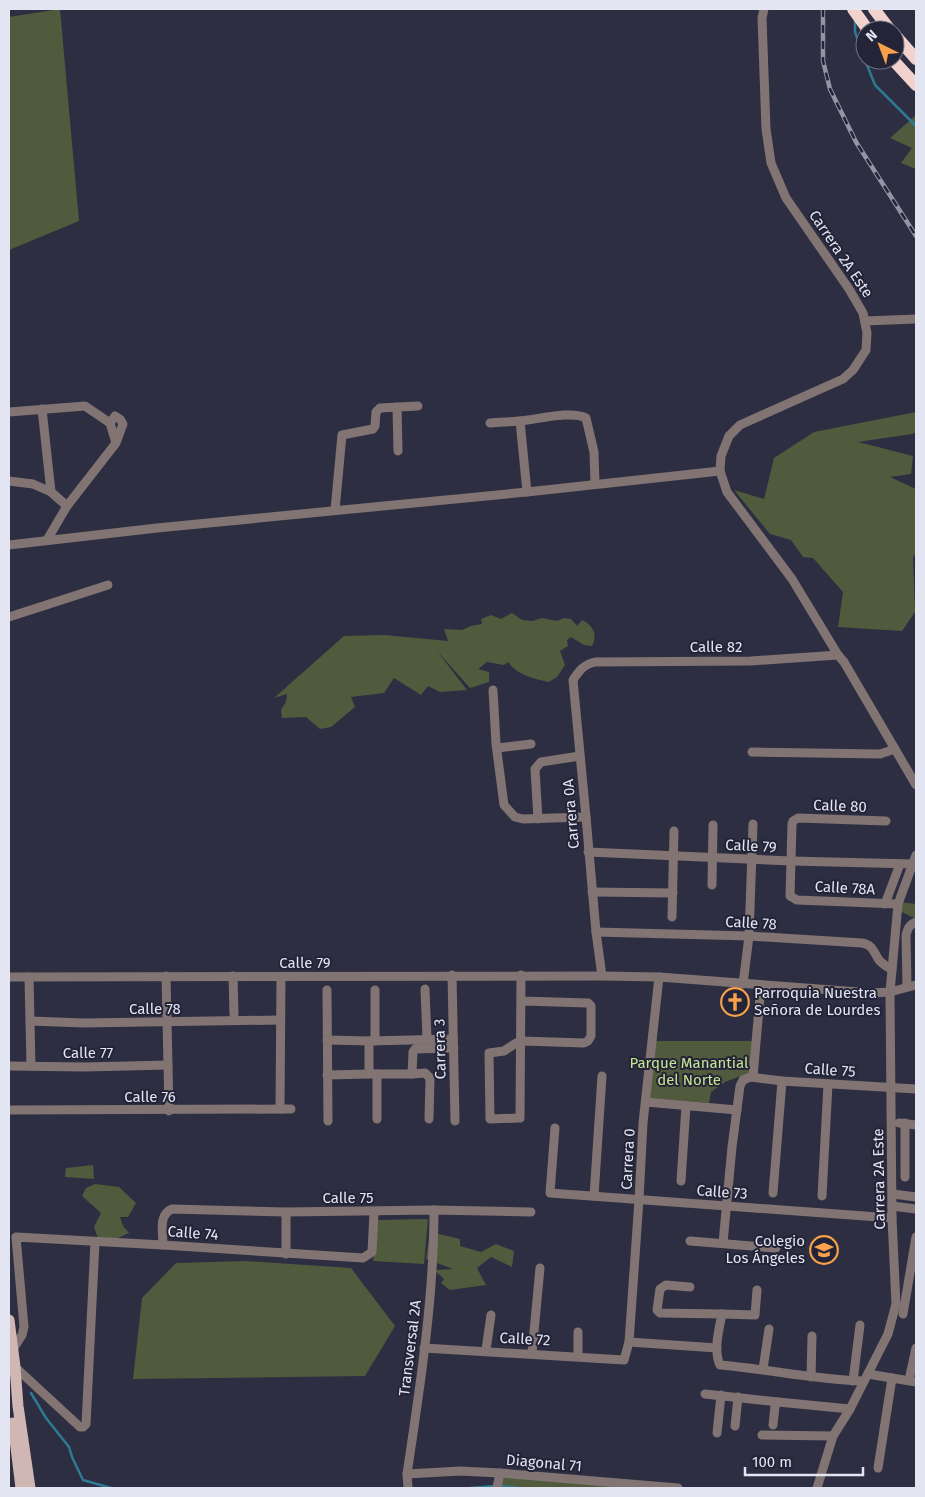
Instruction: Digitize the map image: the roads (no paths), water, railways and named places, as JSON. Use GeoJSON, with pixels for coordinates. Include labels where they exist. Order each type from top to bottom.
{"type":"FeatureCollection","features":[{"type":"Feature","properties":{"kind":"highway"},"geometry":{"type":"LineString","coordinates":[[853,9],[861,20]]}},
{"type":"Feature","properties":{"kind":"highway"},"geometry":{"type":"LineString","coordinates":[[874,9],[882,20]]}},
{"type":"Feature","properties":{"kind":"highway"},"geometry":{"type":"LineString","coordinates":[[905,46],[915,58]]}},
{"type":"Feature","properties":{"kind":"highway"},"geometry":{"type":"LineString","coordinates":[[902,70],[916,85]]}},
{"type":"Feature","properties":{"kind":"main road"},"geometry":{"type":"LineString","coordinates":[[9,1320],[18,1406],[30,1488]]}},
{"type":"Feature","properties":{"kind":"main road"},"geometry":{"type":"LineString","coordinates":[[9,1389],[13,1469],[21,1488]]}},
{"type":"Feature","properties":{"kind":"street","name":"Carrera 2A Este"},"geometry":{"type":"LineString","coordinates":[[720,470],[721,456],[729,436],[740,425],[843,379],[853,370],[866,350],[867,333],[863,313],[849,289],[786,198],[771,163],[766,129],[762,18],[764,9]]}},
{"type":"Feature","properties":{"kind":"street"},"geometry":{"type":"LineString","coordinates":[[865,321],[916,319]]}},
{"type":"Feature","properties":{"kind":"street"},"geometry":{"type":"LineString","coordinates":[[9,412],[85,406],[110,423],[116,443],[67,506],[47,540]]}},
{"type":"Feature","properties":{"kind":"street"},"geometry":{"type":"LineString","coordinates":[[335,510],[341,436],[371,430],[375,426],[378,409],[418,406]]}},
{"type":"Feature","properties":{"kind":"street"},"geometry":{"type":"LineString","coordinates":[[397,407],[398,451]]}},
{"type":"Feature","properties":{"kind":"street"},"geometry":{"type":"LineString","coordinates":[[42,409],[51,492]]}},
{"type":"Feature","properties":{"kind":"street"},"geometry":{"type":"LineString","coordinates":[[490,423],[578,414],[586,418],[594,452],[595,484]]}},
{"type":"Feature","properties":{"kind":"street"},"geometry":{"type":"LineString","coordinates":[[520,421],[527,492]]}},
{"type":"Feature","properties":{"kind":"street"},"geometry":{"type":"LineString","coordinates":[[9,545],[335,510],[527,492],[720,470],[727,492],[792,578],[916,785]]}},
{"type":"Feature","properties":{"kind":"street"},"geometry":{"type":"LineString","coordinates":[[9,481],[33,484],[51,492],[67,506]]}},
{"type":"Feature","properties":{"kind":"street"},"geometry":{"type":"LineString","coordinates":[[9,616],[108,585]]}},
{"type":"Feature","properties":{"kind":"street","name":"Calle 82"},"geometry":{"type":"LineString","coordinates":[[595,662],[841,659]]}},
{"type":"Feature","properties":{"kind":"street","name":"Carrera 0A"},"geometry":{"type":"LineString","coordinates":[[595,662],[586,664],[579,670],[573,680],[588,852],[602,976]]}},
{"type":"Feature","properties":{"kind":"street"},"geometry":{"type":"LineString","coordinates":[[494,690],[496,748],[504,805],[515,817],[523,819],[586,816]]}},
{"type":"Feature","properties":{"kind":"street"},"geometry":{"type":"LineString","coordinates":[[496,748],[531,744]]}},
{"type":"Feature","properties":{"kind":"street"},"geometry":{"type":"LineString","coordinates":[[752,752],[880,754],[895,749]]}},
{"type":"Feature","properties":{"kind":"street"},"geometry":{"type":"LineString","coordinates":[[538,819],[535,769],[537,764],[580,756]]}},
{"type":"Feature","properties":{"kind":"street","name":"Calle 80"},"geometry":{"type":"LineString","coordinates":[[791,862],[794,821],[798,818],[886,821]]}},
{"type":"Feature","properties":{"kind":"street"},"geometry":{"type":"LineString","coordinates":[[743,984],[749,936],[750,860],[753,824]]}},
{"type":"Feature","properties":{"kind":"street"},"geometry":{"type":"LineString","coordinates":[[712,825],[712,885]]}},
{"type":"Feature","properties":{"kind":"street"},"geometry":{"type":"LineString","coordinates":[[672,917],[674,831]]}},
{"type":"Feature","properties":{"kind":"street","name":"Calle 79"},"geometry":{"type":"LineString","coordinates":[[588,852],[791,862],[900,864],[915,860]]}},
{"type":"Feature","properties":{"kind":"street","name":"Carrera 2A Este"},"geometry":{"type":"LineString","coordinates":[[817,1488],[833,1436],[850,1409],[888,1334],[896,1304],[892,1218],[890,992],[898,904],[915,860]]}},
{"type":"Feature","properties":{"kind":"street","name":"Calle 78A"},"geometry":{"type":"LineString","coordinates":[[791,862],[791,898],[797,900],[898,904]]}},
{"type":"Feature","properties":{"kind":"street"},"geometry":{"type":"LineString","coordinates":[[885,904],[900,864]]}},
{"type":"Feature","properties":{"kind":"street"},"geometry":{"type":"LineString","coordinates":[[592,892],[673,893]]}},
{"type":"Feature","properties":{"kind":"street"},"geometry":{"type":"LineString","coordinates":[[602,976],[659,978],[872,993],[890,992],[912,986],[906,935],[911,924],[916,922]]}},
{"type":"Feature","properties":{"kind":"street","name":"Calle 78"},"geometry":{"type":"LineString","coordinates":[[596,932],[749,936],[868,944],[879,960],[892,970]]}},
{"type":"Feature","properties":{"kind":"street","name":"Calle 79"},"geometry":{"type":"LineString","coordinates":[[9,978],[452,975],[602,976]]}},
{"type":"Feature","properties":{"kind":"street","name":"Carrera 3"},"geometry":{"type":"LineString","coordinates":[[452,975],[455,1121]]}},
{"type":"Feature","properties":{"kind":"street"},"geometry":{"type":"LineString","coordinates":[[521,975],[522,1041],[520,1118],[490,1119],[489,1053],[504,1051],[522,1041],[584,1043],[591,1036],[591,1006],[588,1003],[522,1001]]}},
{"type":"Feature","properties":{"kind":"street"},"geometry":{"type":"LineString","coordinates":[[166,976],[169,1111]]}},
{"type":"Feature","properties":{"kind":"street"},"geometry":{"type":"LineString","coordinates":[[233,976],[234,1014]]}},
{"type":"Feature","properties":{"kind":"street"},"geometry":{"type":"LineString","coordinates":[[29,977],[31,1066]]}},
{"type":"Feature","properties":{"kind":"street"},"geometry":{"type":"LineString","coordinates":[[280,1109],[281,977]]}},
{"type":"Feature","properties":{"kind":"street","name":"Carrera 0"},"geometry":{"type":"LineString","coordinates":[[624,1360],[629,1342],[643,1123],[659,978]]}},
{"type":"Feature","properties":{"kind":"street"},"geometry":{"type":"LineString","coordinates":[[723,1244],[740,1086],[748,1079],[761,985]]}},
{"type":"Feature","properties":{"kind":"street"},"geometry":{"type":"LineString","coordinates":[[424,989],[427,1039]]}},
{"type":"Feature","properties":{"kind":"street"},"geometry":{"type":"LineString","coordinates":[[327,990],[328,1121]]}},
{"type":"Feature","properties":{"kind":"street"},"geometry":{"type":"LineString","coordinates":[[375,990],[372,1041],[377,1119]]}},
{"type":"Feature","properties":{"kind":"street","name":"Calle 78"},"geometry":{"type":"LineString","coordinates":[[30,1022],[280,1020]]}},
{"type":"Feature","properties":{"kind":"street"},"geometry":{"type":"LineString","coordinates":[[327,1040],[427,1039],[454,1043]]}},
{"type":"Feature","properties":{"kind":"street"},"geometry":{"type":"LineString","coordinates":[[412,1074],[413,1052],[415,1049],[454,1043]]}},
{"type":"Feature","properties":{"kind":"street","name":"Calle 77"},"geometry":{"type":"LineString","coordinates":[[9,1066],[168,1065]]}},
{"type":"Feature","properties":{"kind":"street"},"geometry":{"type":"LineString","coordinates":[[327,1074],[425,1073],[430,1078],[429,1119]]}},
{"type":"Feature","properties":{"kind":"street"},"geometry":{"type":"LineString","coordinates":[[594,1196],[602,1076]]}},
{"type":"Feature","properties":{"kind":"street","name":"Calle 75"},"geometry":{"type":"LineString","coordinates":[[748,1079],[916,1089]]}},
{"type":"Feature","properties":{"kind":"street"},"geometry":{"type":"LineString","coordinates":[[773,1193],[782,1081]]}},
{"type":"Feature","properties":{"kind":"street"},"geometry":{"type":"LineString","coordinates":[[822,1196],[828,1084]]}},
{"type":"Feature","properties":{"kind":"street"},"geometry":{"type":"LineString","coordinates":[[646,1102],[737,1110]]}},
{"type":"Feature","properties":{"kind":"street"},"geometry":{"type":"LineString","coordinates":[[681,1181],[686,1106]]}},
{"type":"Feature","properties":{"kind":"street","name":"Calle 76"},"geometry":{"type":"LineString","coordinates":[[9,1110],[291,1110]]}},
{"type":"Feature","properties":{"kind":"street"},"geometry":{"type":"LineString","coordinates":[[891,1123],[916,1125]]}},
{"type":"Feature","properties":{"kind":"street"},"geometry":{"type":"LineString","coordinates":[[905,1123],[905,1177]]}},
{"type":"Feature","properties":{"kind":"street","name":"Calle 73"},"geometry":{"type":"LineString","coordinates":[[555,1128],[550,1193],[892,1218]]}},
{"type":"Feature","properties":{"kind":"street"},"geometry":{"type":"LineString","coordinates":[[893,1194],[916,1197]]}},
{"type":"Feature","properties":{"kind":"street"},"geometry":{"type":"LineString","coordinates":[[892,1206],[916,1208]]}},
{"type":"Feature","properties":{"kind":"street","name":"Calle 75"},"geometry":{"type":"LineString","coordinates":[[163,1244],[163,1217],[172,1208],[286,1212],[434,1210],[531,1212]]}},
{"type":"Feature","properties":{"kind":"street","name":"Transversal 2A"},"geometry":{"type":"LineString","coordinates":[[408,1488],[407,1474],[433,1268],[434,1210]]}},
{"type":"Feature","properties":{"kind":"street"},"geometry":{"type":"LineString","coordinates":[[286,1212],[286,1254]]}},
{"type":"Feature","properties":{"kind":"street","name":"Calle 74"},"geometry":{"type":"LineString","coordinates":[[13,1349],[22,1335],[24,1327],[16,1237],[163,1244],[364,1258],[372,1252],[374,1212]]}},
{"type":"Feature","properties":{"kind":"street"},"geometry":{"type":"LineString","coordinates":[[903,1314],[913,1274],[916,1237]]}},
{"type":"Feature","properties":{"kind":"street"},"geometry":{"type":"LineString","coordinates":[[690,1241],[776,1248]]}},
{"type":"Feature","properties":{"kind":"street"},"geometry":{"type":"LineString","coordinates":[[15,1367],[80,1427],[86,1424],[95,1242]]}},
{"type":"Feature","properties":{"kind":"street"},"geometry":{"type":"LineString","coordinates":[[532,1353],[540,1268]]}},
{"type":"Feature","properties":{"kind":"street"},"geometry":{"type":"LineString","coordinates":[[895,1271],[913,1274]]}},
{"type":"Feature","properties":{"kind":"street"},"geometry":{"type":"LineString","coordinates":[[690,1287],[666,1286],[660,1289],[657,1310],[660,1313],[755,1315],[757,1290]]}},
{"type":"Feature","properties":{"kind":"street"},"geometry":{"type":"LineString","coordinates":[[722,1314],[717,1348],[720,1365],[763,1369],[811,1378],[853,1381],[866,1378],[892,1378],[913,1381],[916,1348]]}},
{"type":"Feature","properties":{"kind":"street"},"geometry":{"type":"LineString","coordinates":[[486,1350],[491,1315]]}},
{"type":"Feature","properties":{"kind":"street"},"geometry":{"type":"LineString","coordinates":[[853,1381],[860,1325]]}},
{"type":"Feature","properties":{"kind":"street"},"geometry":{"type":"LineString","coordinates":[[763,1369],[769,1329]]}},
{"type":"Feature","properties":{"kind":"street"},"geometry":{"type":"LineString","coordinates":[[578,1332],[578,1356]]}},
{"type":"Feature","properties":{"kind":"street"},"geometry":{"type":"LineString","coordinates":[[811,1378],[812,1336]]}},
{"type":"Feature","properties":{"kind":"street"},"geometry":{"type":"LineString","coordinates":[[629,1342],[717,1348]]}},
{"type":"Feature","properties":{"kind":"street","name":"Calle 72"},"geometry":{"type":"LineString","coordinates":[[424,1348],[486,1350],[624,1360]]}},
{"type":"Feature","properties":{"kind":"street"},"geometry":{"type":"LineString","coordinates":[[878,1468],[892,1378]]}},
{"type":"Feature","properties":{"kind":"street"},"geometry":{"type":"LineString","coordinates":[[705,1394],[850,1409]]}},
{"type":"Feature","properties":{"kind":"street"},"geometry":{"type":"LineString","coordinates":[[717,1433],[721,1395]]}},
{"type":"Feature","properties":{"kind":"street"},"geometry":{"type":"LineString","coordinates":[[735,1426],[738,1397]]}},
{"type":"Feature","properties":{"kind":"street"},"geometry":{"type":"LineString","coordinates":[[773,1425],[775,1406],[778,1402]]}},
{"type":"Feature","properties":{"kind":"street"},"geometry":{"type":"LineString","coordinates":[[762,1434],[833,1436]]}},
{"type":"Feature","properties":{"kind":"street","name":"Diagonal 71"},"geometry":{"type":"LineString","coordinates":[[407,1474],[460,1472],[498,1481],[678,1488]]}},
{"type":"Feature","properties":{"kind":"waterway"},"geometry":{"type":"LineString","coordinates":[[869,70],[875,85],[916,126]]}},
{"type":"Feature","properties":{"kind":"waterway"},"geometry":{"type":"LineString","coordinates":[[31,1393],[46,1418],[69,1447],[83,1480],[111,1488]]}},
{"type":"Feature","properties":{"kind":"waterway"},"geometry":{"type":"LineString","coordinates":[[470,1488],[495,1486]]}},
{"type":"Feature","properties":{"kind":"waterway"},"geometry":{"type":"LineString","coordinates":[[501,1486],[519,1488]]}},
{"type":"Feature","properties":{"kind":"railway"},"geometry":{"type":"LineString","coordinates":[[823,9],[823,61],[830,89],[856,142],[916,236]]}},
{"type":"Feature","properties":{"kind":"place","name":"Parroquia Nuestra Señora de Lourdes"},"geometry":{"type":"Point","coordinates":[735,1002]}},
{"type":"Feature","properties":{"kind":"place","name":"Colegio Los Ángeles"},"geometry":{"type":"Point","coordinates":[824,1250]}},
{"type":"Feature","properties":{"kind":"park label","name":"Parque Manantial del Norte"},"geometry":{"type":"Point","coordinates":[689,1072]}}]}
